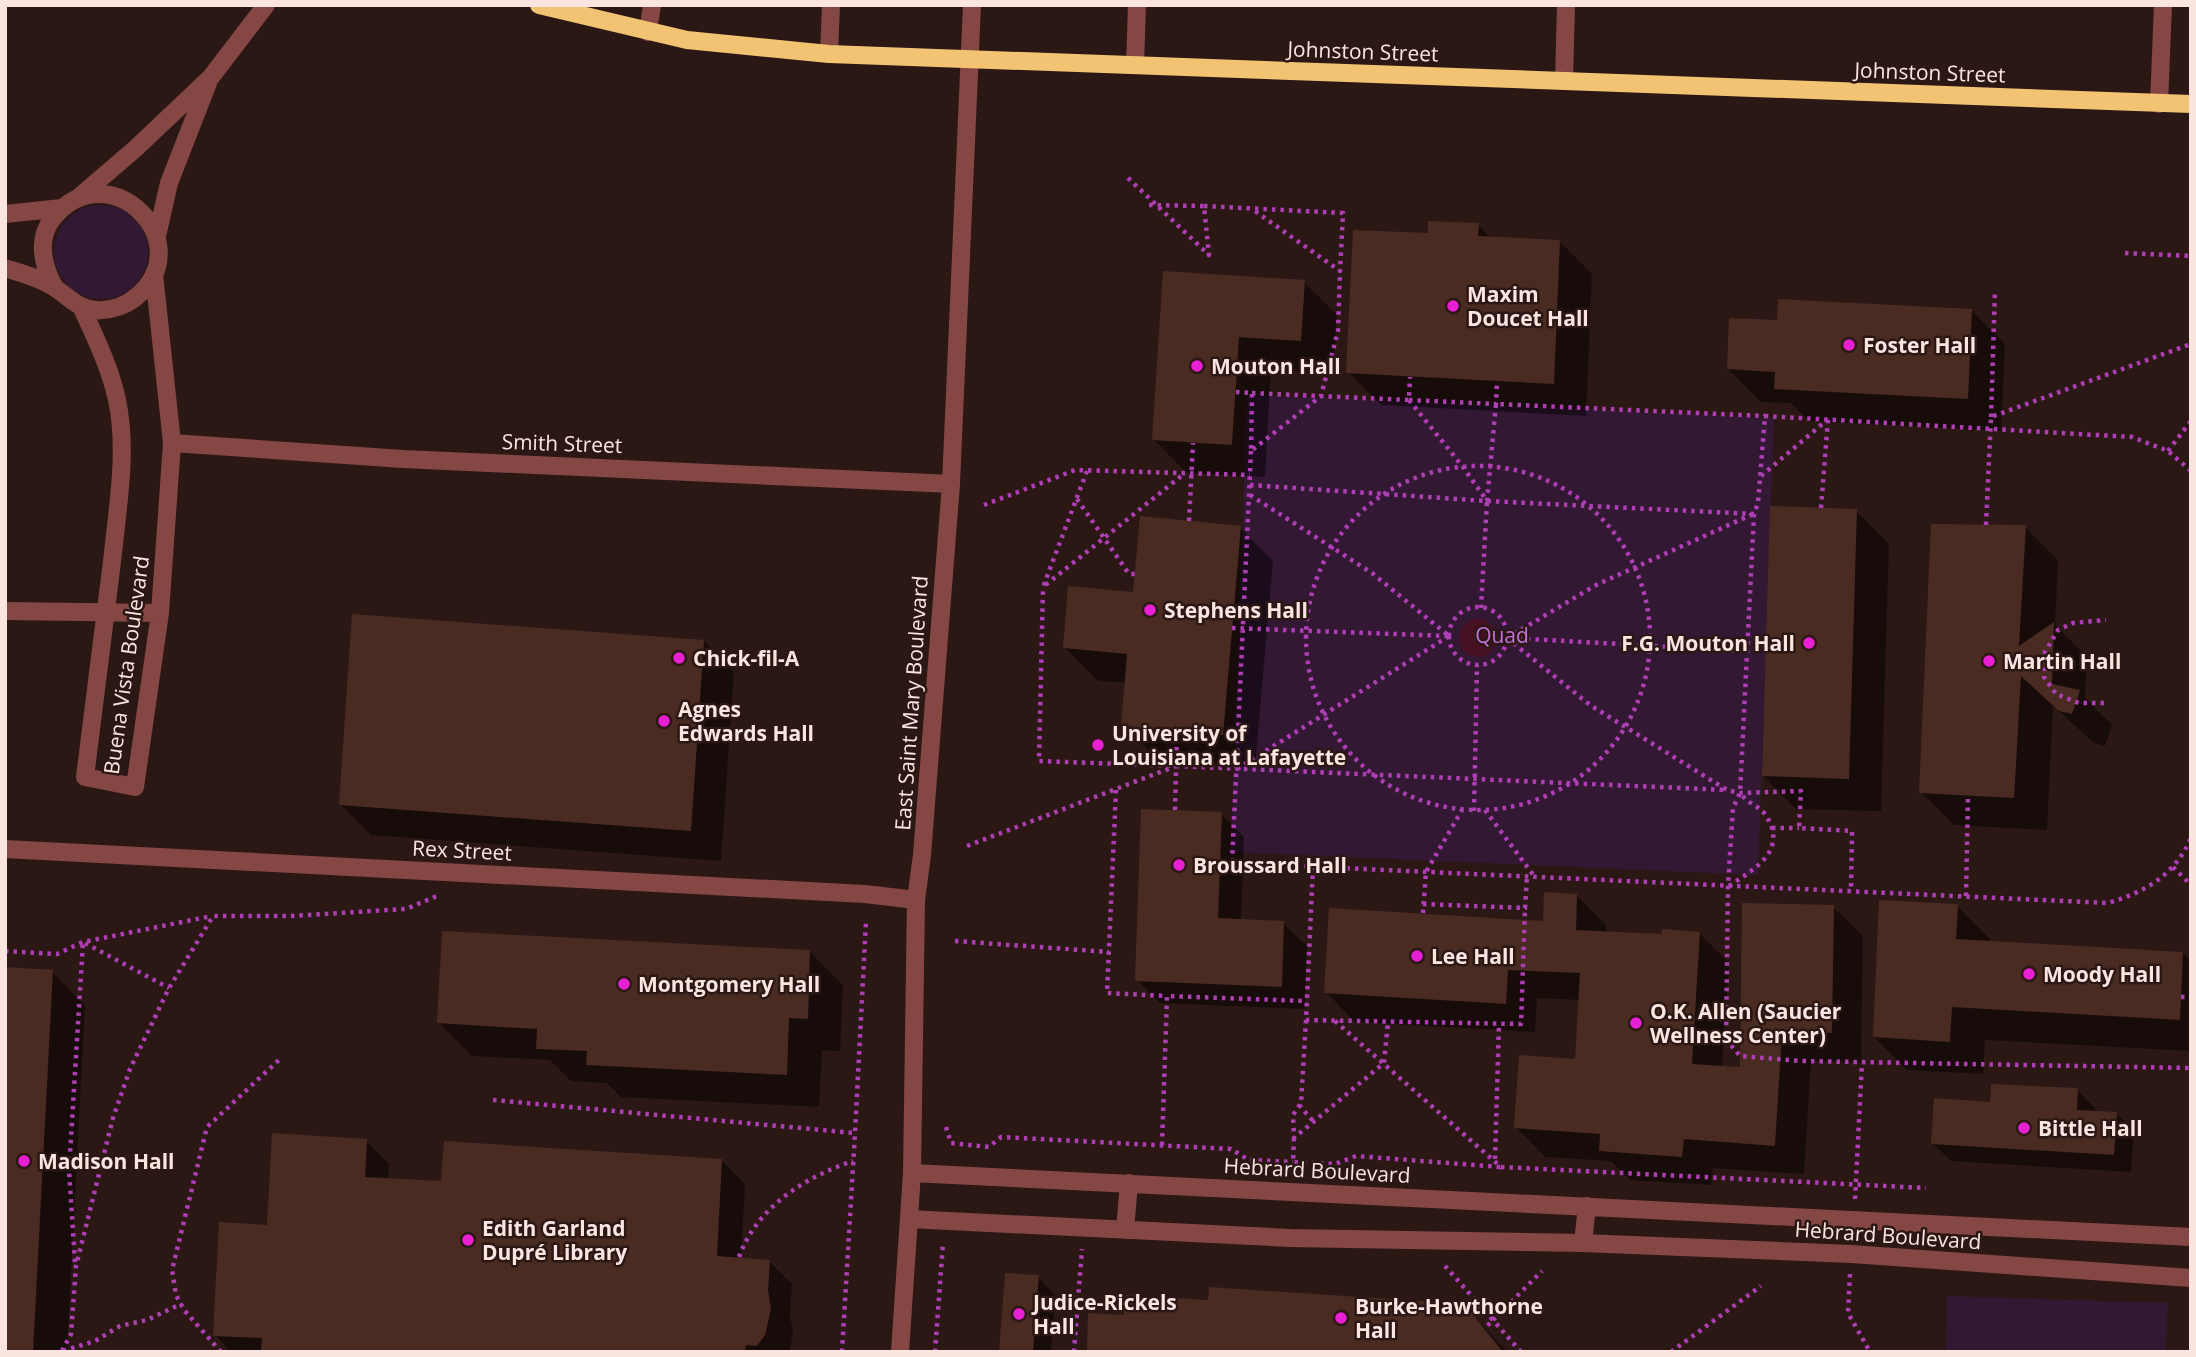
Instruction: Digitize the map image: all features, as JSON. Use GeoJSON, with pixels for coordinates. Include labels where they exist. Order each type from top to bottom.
{"type":"FeatureCollection","features":[{"type":"Feature","properties":{"kind":"main road","name":"Johnston Street"},"geometry":{"type":"LineString","coordinates":[[539,5],[687,40],[829,54],[2191,104]]}},
{"type":"Feature","properties":{"kind":"street","name":"Buena Vista Boulevard"},"geometry":{"type":"LineString","coordinates":[[211,77],[169,183],[157,236],[159,256],[155,274],[172,443],[160,614],[135,787],[85,777],[107,612],[121,449],[118,401],[102,349],[80,306],[55,288],[46,273],[44,238],[51,221],[135,149],[211,77],[266,5]]}},
{"type":"Feature","properties":{"kind":"street"},"geometry":{"type":"LineString","coordinates":[[648,32],[652,5]]}},
{"type":"Feature","properties":{"kind":"street"},"geometry":{"type":"LineString","coordinates":[[829,54],[831,5]]}},
{"type":"Feature","properties":{"kind":"street","name":"East Saint Mary Boulevard"},"geometry":{"type":"LineString","coordinates":[[900,1352],[912,1172],[916,900],[922,855],[951,484],[972,5]]}},
{"type":"Feature","properties":{"kind":"street"},"geometry":{"type":"LineString","coordinates":[[1135,65],[1137,5]]}},
{"type":"Feature","properties":{"kind":"street"},"geometry":{"type":"LineString","coordinates":[[1564,81],[1566,5]]}},
{"type":"Feature","properties":{"kind":"street"},"geometry":{"type":"LineString","coordinates":[[2159,104],[2163,5]]}},
{"type":"Feature","properties":{"kind":"street"},"geometry":{"type":"LineString","coordinates":[[5,214],[70,203],[96,194],[116,196],[134,204],[148,219],[157,236]]}},
{"type":"Feature","properties":{"kind":"street","name":"Buena Vista Boulevard"},"geometry":{"type":"LineString","coordinates":[[5,268],[55,288]]}},
{"type":"Feature","properties":{"kind":"street"},"geometry":{"type":"LineString","coordinates":[[80,306],[96,310],[114,309],[131,302],[145,290],[155,274]]}},
{"type":"Feature","properties":{"kind":"street","name":"Smith Street"},"geometry":{"type":"LineString","coordinates":[[172,443],[416,460],[951,484]]}},
{"type":"Feature","properties":{"kind":"street"},"geometry":{"type":"LineString","coordinates":[[5,611],[160,614]]}},
{"type":"Feature","properties":{"kind":"street","name":"Rex Street"},"geometry":{"type":"LineString","coordinates":[[5,849],[865,894],[916,900]]}},
{"type":"Feature","properties":{"kind":"street","name":"Hebrard Boulevard"},"geometry":{"type":"LineString","coordinates":[[912,1172],[2191,1237]]}},
{"type":"Feature","properties":{"kind":"street"},"geometry":{"type":"LineString","coordinates":[[1125,1230],[1129,1183]]}},
{"type":"Feature","properties":{"kind":"street"},"geometry":{"type":"LineString","coordinates":[[1583,1243],[1587,1206]]}},
{"type":"Feature","properties":{"kind":"street","name":"Hebrard Boulevard"},"geometry":{"type":"LineString","coordinates":[[909,1219],[1290,1238],[1583,1243],[1851,1254],[2191,1278]]}},
{"type":"Feature","properties":{"kind":"path"},"geometry":{"type":"LineString","coordinates":[[1128,178],[1209,255],[1203,206]]}},
{"type":"Feature","properties":{"kind":"path"},"geometry":{"type":"LineString","coordinates":[[1147,205],[1343,213],[1338,331],[1321,396],[1251,451]]}},
{"type":"Feature","properties":{"kind":"path"},"geometry":{"type":"LineString","coordinates":[[1252,209],[1340,271]]}},
{"type":"Feature","properties":{"kind":"path"},"geometry":{"type":"LineString","coordinates":[[2125,253],[2191,256]]}},
{"type":"Feature","properties":{"kind":"path"},"geometry":{"type":"LineString","coordinates":[[1986,525],[1995,290]]}},
{"type":"Feature","properties":{"kind":"path"},"geometry":{"type":"LineString","coordinates":[[1992,417],[2191,344]]}},
{"type":"Feature","properties":{"kind":"path"},"geometry":{"type":"LineString","coordinates":[[1410,377],[1409,400],[1487,501]]}},
{"type":"Feature","properties":{"kind":"path"},"geometry":{"type":"LineString","coordinates":[[1481,608],[1497,381]]}},
{"type":"Feature","properties":{"kind":"path"},"geometry":{"type":"LineString","coordinates":[[1236,392],[1828,419],[2132,437],[2168,451],[2191,471]]}},
{"type":"Feature","properties":{"kind":"path"},"geometry":{"type":"LineString","coordinates":[[1252,393],[1232,863],[2108,903],[2133,895],[2162,878],[2183,857],[2191,838]]}},
{"type":"Feature","properties":{"kind":"path"},"geometry":{"type":"LineString","coordinates":[[1765,416],[1761,477],[1754,514],[1740,793],[1733,808],[1728,886],[1726,1039],[1740,1056],[1862,1063],[2191,1068]]}},
{"type":"Feature","properties":{"kind":"path"},"geometry":{"type":"LineString","coordinates":[[1761,477],[1828,419]]}},
{"type":"Feature","properties":{"kind":"path"},"geometry":{"type":"LineString","coordinates":[[1821,508],[1828,419]]}},
{"type":"Feature","properties":{"kind":"path"},"geometry":{"type":"LineString","coordinates":[[2168,451],[2191,421]]}},
{"type":"Feature","properties":{"kind":"path"},"geometry":{"type":"LineString","coordinates":[[1189,521],[1193,443]]}},
{"type":"Feature","properties":{"kind":"path"},"geometry":{"type":"LineString","coordinates":[[1490,466],[1535,473],[1560,484],[1589,505],[1615,534],[1634,568],[1646,602],[1649,647],[1637,698],[1625,727],[1601,757],[1568,783],[1527,804],[1474,811],[1439,807],[1414,798],[1374,775],[1357,760],[1323,715],[1306,647],[1306,632],[1310,600],[1321,568],[1332,548],[1344,530],[1382,495],[1405,482],[1442,470],[1490,466]]}},
{"type":"Feature","properties":{"kind":"path"},"geometry":{"type":"LineString","coordinates":[[984,505],[1075,470],[1250,475]]}},
{"type":"Feature","properties":{"kind":"path"},"geometry":{"type":"LineString","coordinates":[[1087,471],[1042,587],[1039,761],[1474,778],[1727,790],[1740,793],[1801,791],[1799,828]]}},
{"type":"Feature","properties":{"kind":"path"},"geometry":{"type":"LineString","coordinates":[[1042,587],[1185,474]]}},
{"type":"Feature","properties":{"kind":"path"},"geometry":{"type":"LineString","coordinates":[[1250,485],[1382,495],[1754,514]]}},
{"type":"Feature","properties":{"kind":"path"},"geometry":{"type":"LineString","coordinates":[[1249,495],[1371,573],[1450,636]]}},
{"type":"Feature","properties":{"kind":"path"},"geometry":{"type":"LineString","coordinates":[[1076,499],[1129,574],[1135,574]]}},
{"type":"Feature","properties":{"kind":"path"},"geometry":{"type":"LineString","coordinates":[[1507,638],[1596,585],[1754,514]]}},
{"type":"Feature","properties":{"kind":"path"},"geometry":{"type":"LineString","coordinates":[[1472,608],[1481,608],[1500,617],[1507,638],[1498,658],[1485,665],[1477,665],[1457,656],[1450,643],[1450,636],[1451,628],[1459,615],[1472,608]]}},
{"type":"Feature","properties":{"kind":"path"},"geometry":{"type":"LineString","coordinates":[[2104,703],[2079,703],[2056,694],[2044,677],[2045,652],[2058,630],[2073,623],[2106,620]]}},
{"type":"Feature","properties":{"kind":"path"},"geometry":{"type":"LineString","coordinates":[[1232,628],[1450,636]]}},
{"type":"Feature","properties":{"kind":"path"},"geometry":{"type":"LineString","coordinates":[[1237,770],[1450,636]]}},
{"type":"Feature","properties":{"kind":"path"},"geometry":{"type":"LineString","coordinates":[[1507,638],[1746,651]]}},
{"type":"Feature","properties":{"kind":"path"},"geometry":{"type":"LineString","coordinates":[[1507,638],[1590,705],[1727,790]]}},
{"type":"Feature","properties":{"kind":"path"},"geometry":{"type":"LineString","coordinates":[[1474,811],[1477,665]]}},
{"type":"Feature","properties":{"kind":"path"},"geometry":{"type":"LineString","coordinates":[[1175,810],[1177,731]]}},
{"type":"Feature","properties":{"kind":"path"},"geometry":{"type":"LineString","coordinates":[[967,846],[1176,766]]}},
{"type":"Feature","properties":{"kind":"path"},"geometry":{"type":"LineString","coordinates":[[1116,790],[1107,993],[1307,1002]]}},
{"type":"Feature","properties":{"kind":"path"},"geometry":{"type":"LineString","coordinates":[[1728,886],[1772,851],[1774,841],[1772,828],[1763,811],[1747,803],[1740,793]]}},
{"type":"Feature","properties":{"kind":"path"},"geometry":{"type":"LineString","coordinates":[[1966,896],[1968,797]]}},
{"type":"Feature","properties":{"kind":"path"},"geometry":{"type":"LineString","coordinates":[[1423,914],[1426,872],[1462,810]]}},
{"type":"Feature","properties":{"kind":"path"},"geometry":{"type":"LineString","coordinates":[[1485,810],[1534,877]]}},
{"type":"Feature","properties":{"kind":"path"},"geometry":{"type":"LineString","coordinates":[[1772,828],[1852,831],[1851,891]]}},
{"type":"Feature","properties":{"kind":"path"},"geometry":{"type":"LineString","coordinates":[[1293,1161],[1293,1115],[1299,1105],[1306,1020],[1313,867]]}},
{"type":"Feature","properties":{"kind":"path"},"geometry":{"type":"LineString","coordinates":[[2173,867],[2191,885]]}},
{"type":"Feature","properties":{"kind":"path"},"geometry":{"type":"LineString","coordinates":[[1306,1020],[1521,1024],[1527,877]]}},
{"type":"Feature","properties":{"kind":"path"},"geometry":{"type":"LineString","coordinates":[[5,951],[57,954],[83,942],[213,916],[290,916],[406,909],[447,892]]}},
{"type":"Feature","properties":{"kind":"path"},"geometry":{"type":"LineString","coordinates":[[1423,904],[1525,908]]}},
{"type":"Feature","properties":{"kind":"path"},"geometry":{"type":"LineString","coordinates":[[76,1266],[113,1118],[130,1069],[169,988],[213,916]]}},
{"type":"Feature","properties":{"kind":"path"},"geometry":{"type":"LineString","coordinates":[[842,1352],[866,922]]}},
{"type":"Feature","properties":{"kind":"path"},"geometry":{"type":"LineString","coordinates":[[83,942],[169,988]]}},
{"type":"Feature","properties":{"kind":"path"},"geometry":{"type":"LineString","coordinates":[[62,1351],[71,1334],[76,1266],[69,1170],[83,942]]}},
{"type":"Feature","properties":{"kind":"path"},"geometry":{"type":"LineString","coordinates":[[955,942],[1109,952]]}},
{"type":"Feature","properties":{"kind":"path"},"geometry":{"type":"LineString","coordinates":[[1162,1146],[1167,996]]}},
{"type":"Feature","properties":{"kind":"path"},"geometry":{"type":"LineString","coordinates":[[2181,996],[2191,997]]}},
{"type":"Feature","properties":{"kind":"path"},"geometry":{"type":"LineString","coordinates":[[1335,1021],[1501,1167]]}},
{"type":"Feature","properties":{"kind":"path"},"geometry":{"type":"LineString","coordinates":[[1294,1138],[1384,1063],[1388,1022]]}},
{"type":"Feature","properties":{"kind":"path"},"geometry":{"type":"LineString","coordinates":[[1494,1160],[1499,1024]]}},
{"type":"Feature","properties":{"kind":"path"},"geometry":{"type":"LineString","coordinates":[[221,1352],[181,1304],[176,1294],[172,1270],[207,1127],[282,1057]]}},
{"type":"Feature","properties":{"kind":"path"},"geometry":{"type":"LineString","coordinates":[[493,1100],[855,1133]]}},
{"type":"Feature","properties":{"kind":"path"},"geometry":{"type":"LineString","coordinates":[[1299,1105],[1314,1122]]}},
{"type":"Feature","properties":{"kind":"path"},"geometry":{"type":"LineString","coordinates":[[946,1128],[951,1143],[989,1147],[1001,1137],[1231,1149],[1249,1160],[1335,1164],[1356,1156],[1501,1167],[1926,1188]]}},
{"type":"Feature","properties":{"kind":"path"},"geometry":{"type":"LineString","coordinates":[[739,1257],[745,1240],[760,1220],[791,1191],[826,1170],[853,1161]]}},
{"type":"Feature","properties":{"kind":"path"},"geometry":{"type":"LineString","coordinates":[[935,1352],[943,1242]]}},
{"type":"Feature","properties":{"kind":"path"},"geometry":{"type":"LineString","coordinates":[[1074,1352],[1082,1248]]}},
{"type":"Feature","properties":{"kind":"path"},"geometry":{"type":"LineString","coordinates":[[1446,1266],[1521,1352]]}},
{"type":"Feature","properties":{"kind":"path"},"geometry":{"type":"LineString","coordinates":[[1484,1329],[1542,1271]]}},
{"type":"Feature","properties":{"kind":"path"},"geometry":{"type":"LineString","coordinates":[[1671,1352],[1761,1286]]}},
{"type":"Feature","properties":{"kind":"path"},"geometry":{"type":"LineString","coordinates":[[62,1351],[95,1341],[120,1326],[147,1320],[181,1304]]}},
{"type":"Feature","properties":{"kind":"green space"},"geometry":{"type":"Polygon","coordinates":[[[101,205],[119,209],[134,219],[144,234],[148,252],[144,270],[134,285],[119,295],[101,299],[83,295],[68,285],[58,270],[54,252],[58,234],[68,219],[83,209],[101,205]]]}},
{"type":"Feature","properties":{"kind":"green space","name":"Quad"},"geometry":{"type":"Polygon","coordinates":[[[1247,395],[1774,418],[1758,875],[1231,852],[1247,395]]]}},
{"type":"Feature","properties":{"kind":"green space"},"geometry":{"type":"Polygon","coordinates":[[[1947,1296],[2168,1303],[2165,1352],[1946,1352],[1947,1296]]]}},
{"type":"Feature","properties":{"kind":"shaded area"},"geometry":{"type":"Polygon","coordinates":[[[1478,619],[1491,625],[1497,638],[1491,651],[1478,657],[1465,651],[1459,638],[1465,625],[1478,619]]]}},
{"type":"Feature","properties":{"kind":"building","name":"Maxim Doucet Hall"},"geometry":{"type":"Polygon","coordinates":[[[1428,221],[1479,223],[1478,236],[1560,240],[1554,384],[1346,373],[1353,230],[1428,233],[1428,221]]]}},
{"type":"Feature","properties":{"kind":"building","name":"Mouton Hall"},"geometry":{"type":"Polygon","coordinates":[[[1163,271],[1305,280],[1301,341],[1239,337],[1232,445],[1152,440],[1163,271]]]}},
{"type":"Feature","properties":{"kind":"building","name":"Foster Hall"},"geometry":{"type":"Polygon","coordinates":[[[1778,299],[1972,309],[1968,399],[1774,389],[1775,372],[1727,369],[1729,318],[1777,320],[1778,299]]]}},
{"type":"Feature","properties":{"kind":"building","name":"F.G. Mouton Hall"},"geometry":{"type":"Polygon","coordinates":[[[1770,506],[1857,509],[1849,779],[1762,776],[1770,506]]]}},
{"type":"Feature","properties":{"kind":"building","name":"Stephens Hall"},"geometry":{"type":"Polygon","coordinates":[[[1140,516],[1241,526],[1223,735],[1121,726],[1127,654],[1063,648],[1068,586],[1133,592],[1140,516]]]}},
{"type":"Feature","properties":{"kind":"building","name":"Martin Hall"},"geometry":{"type":"Polygon","coordinates":[[[1931,524],[2026,525],[2019,646],[2054,622],[2052,684],[2080,690],[2072,714],[2059,711],[2021,676],[2014,798],[1919,793],[1931,524]]]}},
{"type":"Feature","properties":{"kind":"building","name":"Agnes Edwards Hall"},"geometry":{"type":"Polygon","coordinates":[[[352,614],[704,640],[691,831],[339,805],[352,614]]]}},
{"type":"Feature","properties":{"kind":"building","name":"Broussard Hall"},"geometry":{"type":"Polygon","coordinates":[[[1141,809],[1222,812],[1218,918],[1284,921],[1282,987],[1135,981],[1141,809]]]}},
{"type":"Feature","properties":{"kind":"building"},"geometry":{"type":"Polygon","coordinates":[[[1544,892],[1577,894],[1576,930],[1662,934],[1662,929],[1700,932],[1692,1064],[1740,1067],[1742,903],[1834,905],[1832,1033],[1782,1032],[1775,1146],[1684,1139],[1682,1157],[1599,1151],[1600,1134],[1514,1128],[1519,1055],[1575,1059],[1580,973],[1508,970],[1506,1004],[1324,993],[1329,908],[1543,921],[1544,892]]]}},
{"type":"Feature","properties":{"kind":"building","name":"Moody Hall"},"geometry":{"type":"Polygon","coordinates":[[[1879,900],[1958,904],[1956,939],[2183,952],[2180,1020],[1952,1007],[1950,1042],[1873,1037],[1879,900]]]}},
{"type":"Feature","properties":{"kind":"building","name":"Montgomery Hall"},"geometry":{"type":"Polygon","coordinates":[[[442,931],[810,950],[808,1019],[789,1018],[787,1075],[586,1065],[587,1051],[536,1049],[537,1029],[437,1023],[442,931]]]}},
{"type":"Feature","properties":{"kind":"building","name":"Madison Hall"},"geometry":{"type":"Polygon","coordinates":[[[5,967],[53,970],[33,1352],[5,1352],[5,967]]]}},
{"type":"Feature","properties":{"kind":"building","name":"Bittle Hall"},"geometry":{"type":"Polygon","coordinates":[[[1991,1084],[2078,1088],[2077,1110],[2117,1112],[2114,1155],[1931,1144],[1934,1098],[1990,1102],[1991,1084]]]}},
{"type":"Feature","properties":{"kind":"building","name":"Edith Garland Dupré Library"},"geometry":{"type":"Polygon","coordinates":[[[272,1133],[367,1139],[365,1177],[441,1181],[444,1141],[722,1159],[717,1256],[770,1260],[768,1290],[771,1309],[765,1335],[757,1346],[746,1345],[745,1352],[261,1352],[262,1338],[213,1336],[219,1222],[267,1225],[272,1133]]]}},
{"type":"Feature","properties":{"kind":"building","name":"Judice-Rickels Hall"},"geometry":{"type":"Polygon","coordinates":[[[1005,1273],[1039,1275],[1033,1352],[999,1352],[1005,1273]]]}},
{"type":"Feature","properties":{"kind":"building","name":"Burke-Hawthorne Hall"},"geometry":{"type":"Polygon","coordinates":[[[1209,1287],[1464,1304],[1503,1352],[1087,1352],[1088,1313],[1124,1315],[1126,1295],[1208,1300],[1209,1287]]]}},
{"type":"Feature","properties":{"kind":"place","name":"Maxim Doucet Hall"},"geometry":{"type":"Point","coordinates":[1453,306]}},
{"type":"Feature","properties":{"kind":"place","name":"Foster Hall"},"geometry":{"type":"Point","coordinates":[1849,345]}},
{"type":"Feature","properties":{"kind":"place","name":"Mouton Hall"},"geometry":{"type":"Point","coordinates":[1197,366]}},
{"type":"Feature","properties":{"kind":"place","name":"Stephens Hall"},"geometry":{"type":"Point","coordinates":[1150,610]}},
{"type":"Feature","properties":{"kind":"place","name":"F.G. Mouton Hall"},"geometry":{"type":"Point","coordinates":[1809,643]}},
{"type":"Feature","properties":{"kind":"place","name":"Chick-fil-A"},"geometry":{"type":"Point","coordinates":[679,658]}},
{"type":"Feature","properties":{"kind":"place","name":"Martin Hall"},"geometry":{"type":"Point","coordinates":[1989,661]}},
{"type":"Feature","properties":{"kind":"place","name":"Agnes Edwards Hall"},"geometry":{"type":"Point","coordinates":[664,721]}},
{"type":"Feature","properties":{"kind":"place","name":"University of Louisiana at Lafayette"},"geometry":{"type":"Point","coordinates":[1098,745]}},
{"type":"Feature","properties":{"kind":"place","name":"Broussard Hall"},"geometry":{"type":"Point","coordinates":[1179,865]}},
{"type":"Feature","properties":{"kind":"place","name":"Lee Hall"},"geometry":{"type":"Point","coordinates":[1417,956]}},
{"type":"Feature","properties":{"kind":"place","name":"Moody Hall"},"geometry":{"type":"Point","coordinates":[2029,974]}},
{"type":"Feature","properties":{"kind":"place","name":"Montgomery Hall"},"geometry":{"type":"Point","coordinates":[624,984]}},
{"type":"Feature","properties":{"kind":"place","name":"O.K. Allen (Saucier Wellness Center)"},"geometry":{"type":"Point","coordinates":[1636,1023]}},
{"type":"Feature","properties":{"kind":"place","name":"Bittle Hall"},"geometry":{"type":"Point","coordinates":[2024,1128]}},
{"type":"Feature","properties":{"kind":"place","name":"Madison Hall"},"geometry":{"type":"Point","coordinates":[24,1161]}},
{"type":"Feature","properties":{"kind":"place","name":"Edith Garland Dupré Library"},"geometry":{"type":"Point","coordinates":[468,1240]}},
{"type":"Feature","properties":{"kind":"place","name":"Judice-Rickels Hall"},"geometry":{"type":"Point","coordinates":[1019,1314]}},
{"type":"Feature","properties":{"kind":"place","name":"Burke-Hawthorne Hall"},"geometry":{"type":"Point","coordinates":[1341,1318]}}]}
